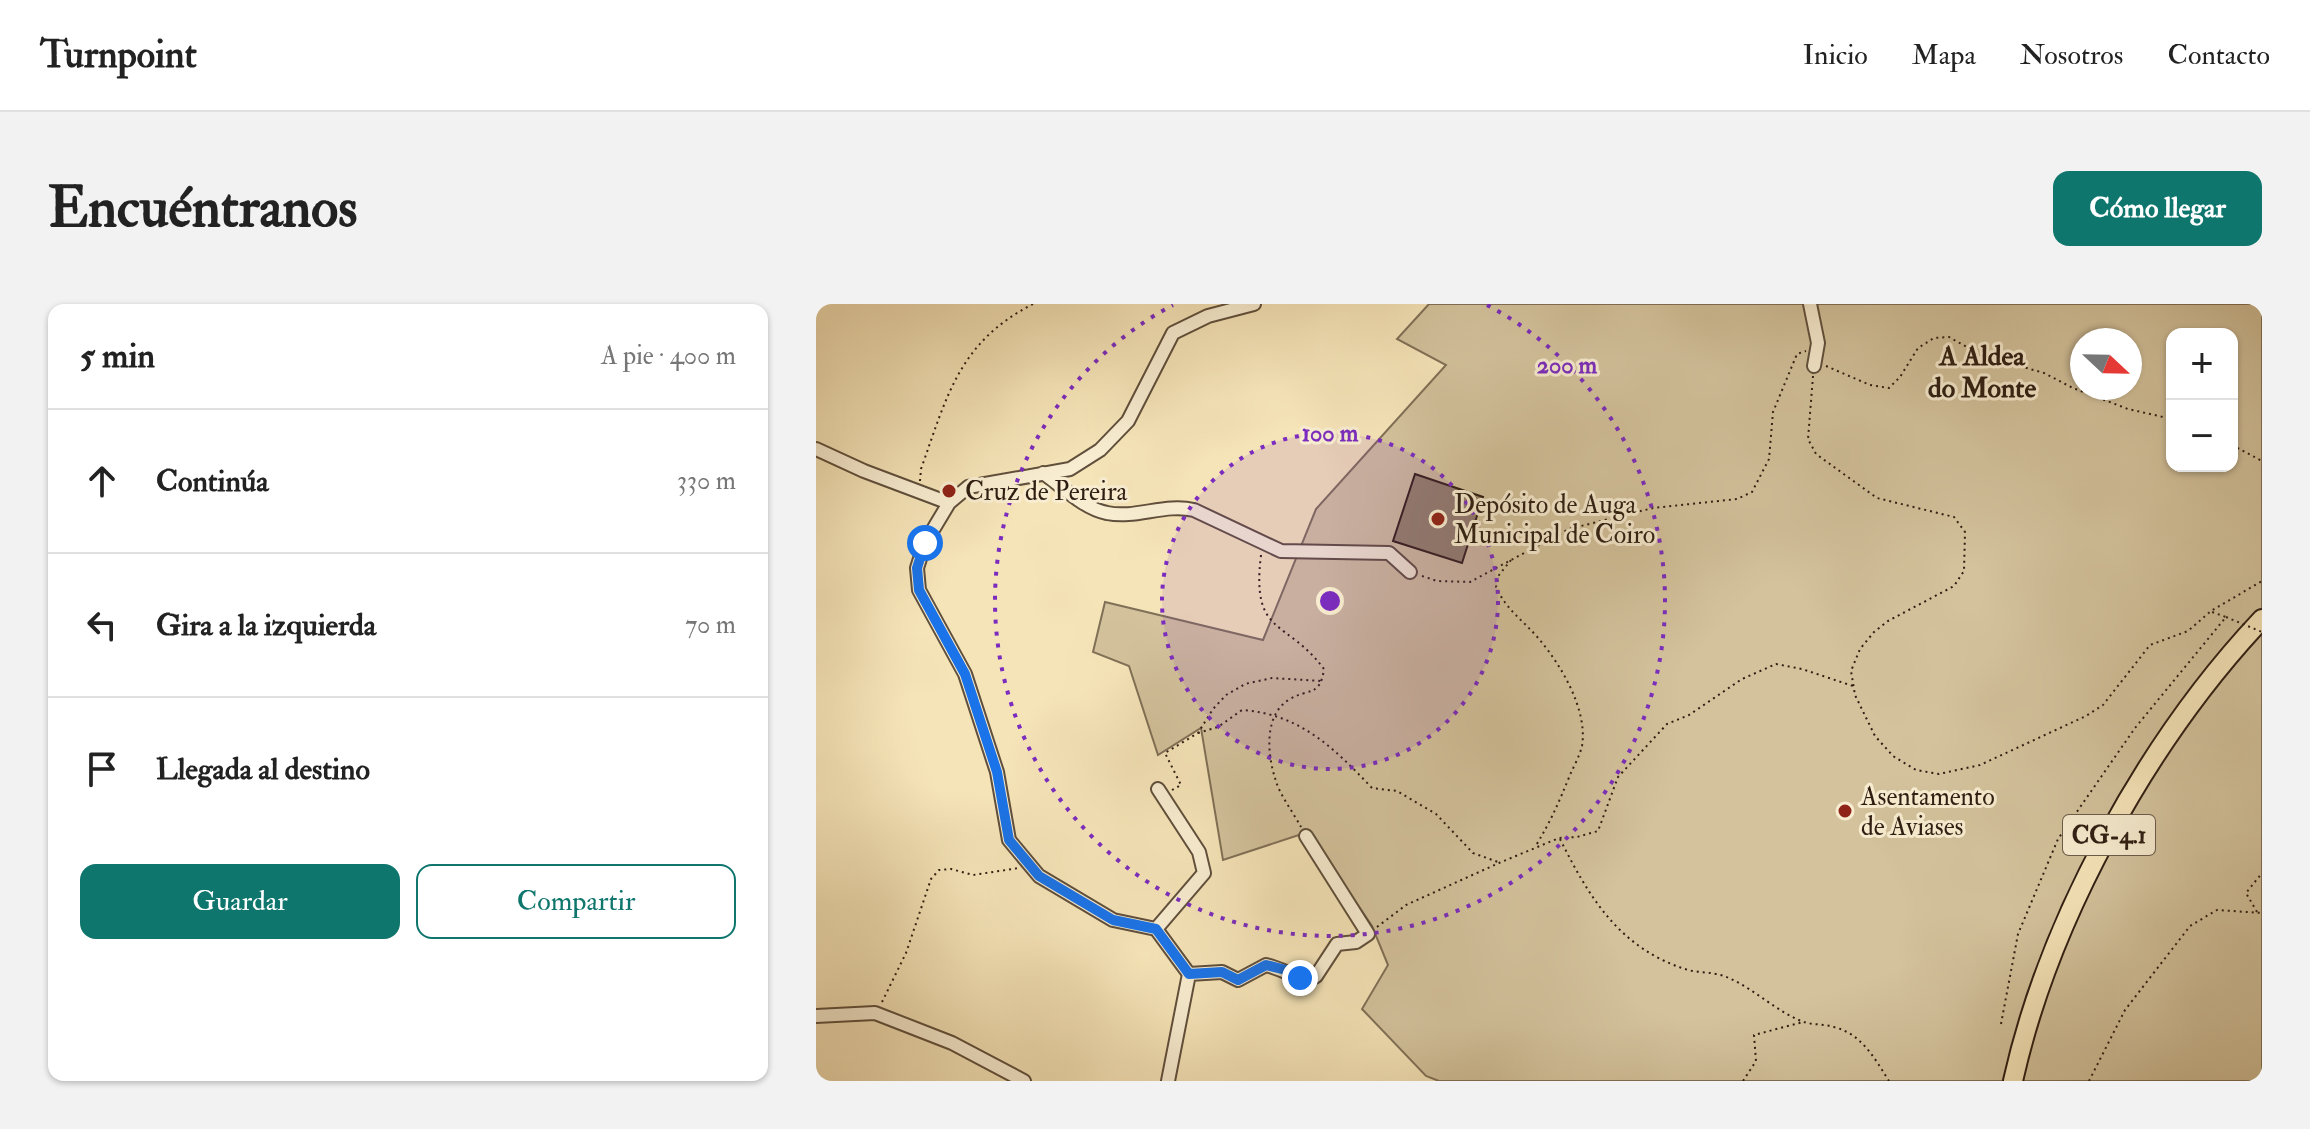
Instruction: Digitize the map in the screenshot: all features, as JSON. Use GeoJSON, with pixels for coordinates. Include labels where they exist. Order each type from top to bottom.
{"type":"FeatureCollection","features":[{"type":"Feature","properties":{"kind":"highway","name":"CG-4.1"},"geometry":{"type":"LineString","coordinates":[[2013,1081],[2020,1048],[2049,963],[2097,855],[2156,755],[2230,653],[2262,619]]}},
{"type":"Feature","properties":{"kind":"street"},"geometry":{"type":"LineString","coordinates":[[1168,1081],[1189,974],[1156,929],[1113,920],[1039,876],[1009,840],[997,772],[965,674],[919,590],[917,568],[925,543],[949,503],[968,487],[1070,469],[1100,450],[1128,421],[1173,333],[1208,316],[1254,304]]}},
{"type":"Feature","properties":{"kind":"street"},"geometry":{"type":"LineString","coordinates":[[1810,304],[1817,348],[1814,366]]}},
{"type":"Feature","properties":{"kind":"street"},"geometry":{"type":"LineString","coordinates":[[816,449],[949,503]]}},
{"type":"Feature","properties":{"kind":"street"},"geometry":{"type":"LineString","coordinates":[[1043,473],[1094,509],[1107,513],[1181,507],[1194,510],[1281,551],[1389,553],[1410,572]]}},
{"type":"Feature","properties":{"kind":"street"},"geometry":{"type":"LineString","coordinates":[[1156,929],[1204,873],[1199,852],[1160,792]]}},
{"type":"Feature","properties":{"kind":"street"},"geometry":{"type":"LineString","coordinates":[[1189,974],[1222,972],[1238,980],[1266,965],[1309,980],[1316,976],[1337,944],[1356,942],[1368,934],[1306,836]]}},
{"type":"Feature","properties":{"kind":"street"},"geometry":{"type":"LineString","coordinates":[[816,1016],[875,1013],[952,1043],[1024,1081]]}},
{"type":"Feature","properties":{"kind":"path"},"geometry":{"type":"LineString","coordinates":[[919,490],[921,469],[948,392],[968,359],[989,331],[1033,304]]}},
{"type":"Feature","properties":{"kind":"path"},"geometry":{"type":"LineString","coordinates":[[2166,418],[2128,409],[2044,373],[1981,355],[1949,337],[1934,338],[1918,348],[1900,377],[1889,388],[1870,385],[1829,366],[1814,366],[1808,439],[1816,454],[1877,498],[1954,517],[1965,532],[1964,571],[1954,586],[1888,621],[1860,649],[1851,671],[1855,695],[1875,736],[1893,756],[1916,770],[1939,774],[1980,765],[2006,755],[2103,705],[2150,645],[2188,631],[2211,611],[2262,581]]}},
{"type":"Feature","properties":{"kind":"path"},"geometry":{"type":"LineString","coordinates":[[1410,572],[1437,581],[1470,582],[1569,529],[1653,508],[1737,499],[1752,492],[1769,459],[1773,412],[1785,378],[1797,354],[1817,348]]}},
{"type":"Feature","properties":{"kind":"path"},"geometry":{"type":"LineString","coordinates":[[2238,448],[2262,461]]}},
{"type":"Feature","properties":{"kind":"path"},"geometry":{"type":"LineString","coordinates":[[1262,542],[1258,575],[1260,602],[1266,616],[1314,656],[1324,669],[1322,682],[1316,690],[1289,699],[1275,714],[1269,739],[1275,779],[1306,836]]}},
{"type":"Feature","properties":{"kind":"path"},"geometry":{"type":"LineString","coordinates":[[1512,560],[1499,575],[1496,587],[1501,600],[1538,637],[1557,664],[1582,722],[1582,746],[1556,814],[1534,848]]}},
{"type":"Feature","properties":{"kind":"path"},"geometry":{"type":"LineString","coordinates":[[2211,611],[2262,632]]}},
{"type":"Feature","properties":{"kind":"path"},"geometry":{"type":"LineString","coordinates":[[2001,1024],[2018,934],[2058,839],[2135,728],[2226,617]]}},
{"type":"Feature","properties":{"kind":"path"},"geometry":{"type":"LineString","coordinates":[[1368,934],[1406,905],[1499,863],[1559,838],[1598,831],[1618,777],[1667,724],[1689,715],[1742,679],[1776,664],[1802,669],[1854,687]]}},
{"type":"Feature","properties":{"kind":"path"},"geometry":{"type":"LineString","coordinates":[[1198,733],[1226,695],[1245,684],[1272,678],[1322,682]]}},
{"type":"Feature","properties":{"kind":"path"},"geometry":{"type":"LineString","coordinates":[[1160,792],[1181,785],[1165,753],[1198,733],[1218,727],[1242,710],[1275,714],[1312,732],[1372,788],[1397,791],[1436,814],[1473,853],[1499,863]]}},
{"type":"Feature","properties":{"kind":"path"},"geometry":{"type":"LineString","coordinates":[[1559,838],[1581,881],[1610,923],[1635,943],[1660,959],[1690,970],[1723,976],[1804,1022],[1837,1027],[1860,1039],[1889,1081]]}},
{"type":"Feature","properties":{"kind":"path"},"geometry":{"type":"LineString","coordinates":[[875,1013],[906,953],[931,879],[939,870],[951,869],[973,875],[1028,866]]}},
{"type":"Feature","properties":{"kind":"path"},"geometry":{"type":"LineString","coordinates":[[2257,913],[2246,893],[2262,873]]}},
{"type":"Feature","properties":{"kind":"path"},"geometry":{"type":"LineString","coordinates":[[2089,1081],[2125,1010],[2190,926],[2217,910],[2262,913]]}},
{"type":"Feature","properties":{"kind":"path"},"geometry":{"type":"LineString","coordinates":[[1743,1081],[1756,1061],[1754,1035],[1804,1022]]}},
{"type":"Feature","properties":{"kind":"shaded area"},"geometry":{"type":"Polygon","coordinates":[[[1429,304],[2262,304],[2262,1081],[1439,1081],[1426,1076],[1362,1009],[1388,965],[1372,926],[1308,832],[1223,860],[1201,728],[1158,755],[1129,666],[1093,652],[1105,602],[1263,640],[1316,509],[1446,365],[1397,339],[1429,304]]]}},
{"type":"Feature","properties":{"kind":"building","name":"Depósito de Auga Municipal de Coiro"},"geometry":{"type":"Polygon","coordinates":[[[1415,474],[1483,497],[1462,563],[1393,541],[1415,474]]]}},
{"type":"Feature","properties":{"kind":"place","name":"Cruz de Pereira"},"geometry":{"type":"Point","coordinates":[949,491]}},
{"type":"Feature","properties":{"kind":"place","name":"Depósito de Auga Municipal de Coiro"},"geometry":{"type":"Point","coordinates":[1438,519]}},
{"type":"Feature","properties":{"kind":"place","name":"Asentamento de Aviases"},"geometry":{"type":"Point","coordinates":[1845,811]}},
{"type":"Feature","properties":{"kind":"district","name":"A Aldea do Monte"},"geometry":{"type":"Point","coordinates":[1982,371]}},
{"type":"Feature","properties":{"kind":"route"},"geometry":{"type":"LineString","coordinates":[[925,543],[917,568],[919,590],[965,674],[997,772],[1009,840],[1028,866],[1039,876],[1113,920],[1156,929],[1189,974],[1222,972],[1238,980],[1266,965],[1286,970],[1300,978]]}}]}
